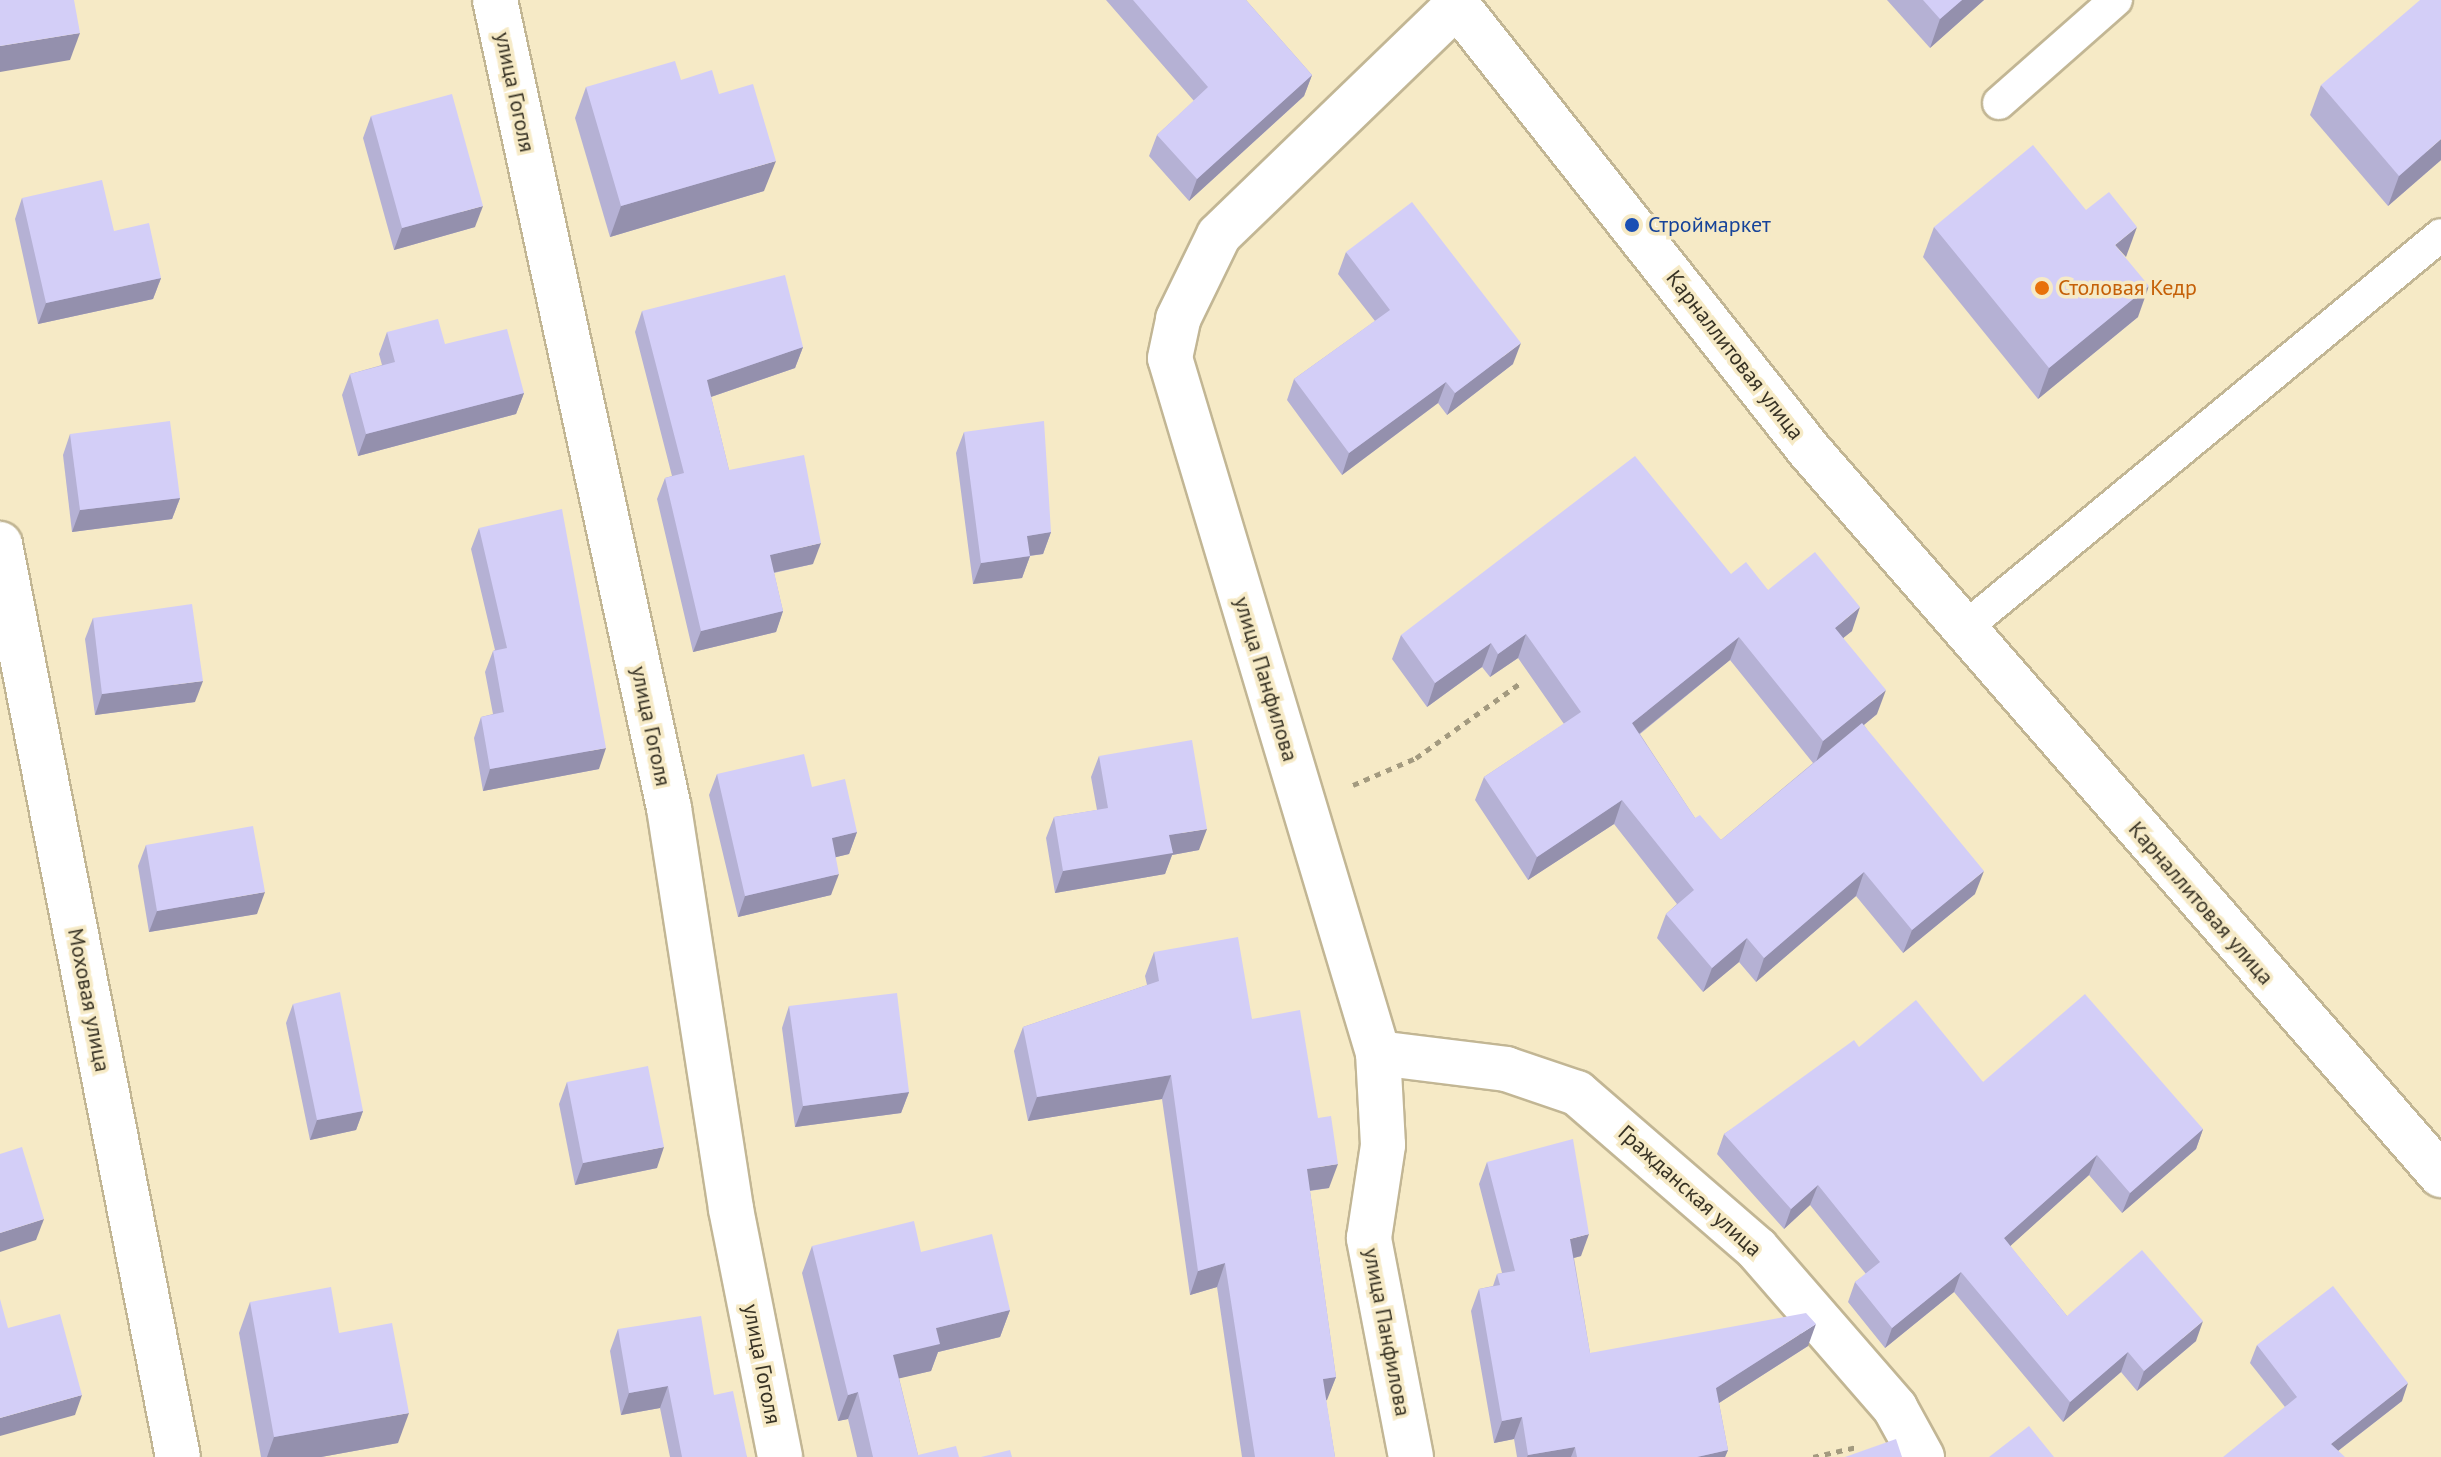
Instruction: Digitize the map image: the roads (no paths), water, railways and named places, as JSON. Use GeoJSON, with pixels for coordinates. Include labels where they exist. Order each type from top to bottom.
{"type":"FeatureCollection","features":[{"type":"Feature","properties":{"kind":"street","name":"улица Гоголя"},"geometry":{"type":"LineString","coordinates":[[495,0],[669,808],[731,1209],[780,1457]]}},
{"type":"Feature","properties":{"kind":"street","name":"Карналлитовая улица"},"geometry":{"type":"LineString","coordinates":[[1455,2],[1961,631],[2441,1175]]}},
{"type":"Feature","properties":{"kind":"street","name":"улица Панфилова"},"geometry":{"type":"LineString","coordinates":[[1411,1457],[1369,1238],[1383,1145],[1378,1053],[1170,358],[1172,345],[1219,235],[1455,2]]}},
{"type":"Feature","properties":{"kind":"street","name":"Моховая улица"},"geometry":{"type":"LineString","coordinates":[[0,544],[178,1457]]}},
{"type":"Feature","properties":{"kind":"street","name":"Гражданская улица"},"geometry":{"type":"LineString","coordinates":[[1378,1053],[1506,1069],[1577,1093],[1757,1249],[1895,1408],[1922,1457]]}},
{"type":"Feature","properties":{"kind":"lane"},"geometry":{"type":"LineString","coordinates":[[1999,103],[2116,0]]}},
{"type":"Feature","properties":{"kind":"lane"},"geometry":{"type":"LineString","coordinates":[[1961,631],[2441,235]]}},
{"type":"Feature","properties":{"kind":"place","name":"Строймаркет"},"geometry":{"type":"Point","coordinates":[1632,225]}},
{"type":"Feature","properties":{"kind":"place","name":"Столовая Кедр"},"geometry":{"type":"Point","coordinates":[2042,288]}}]}
